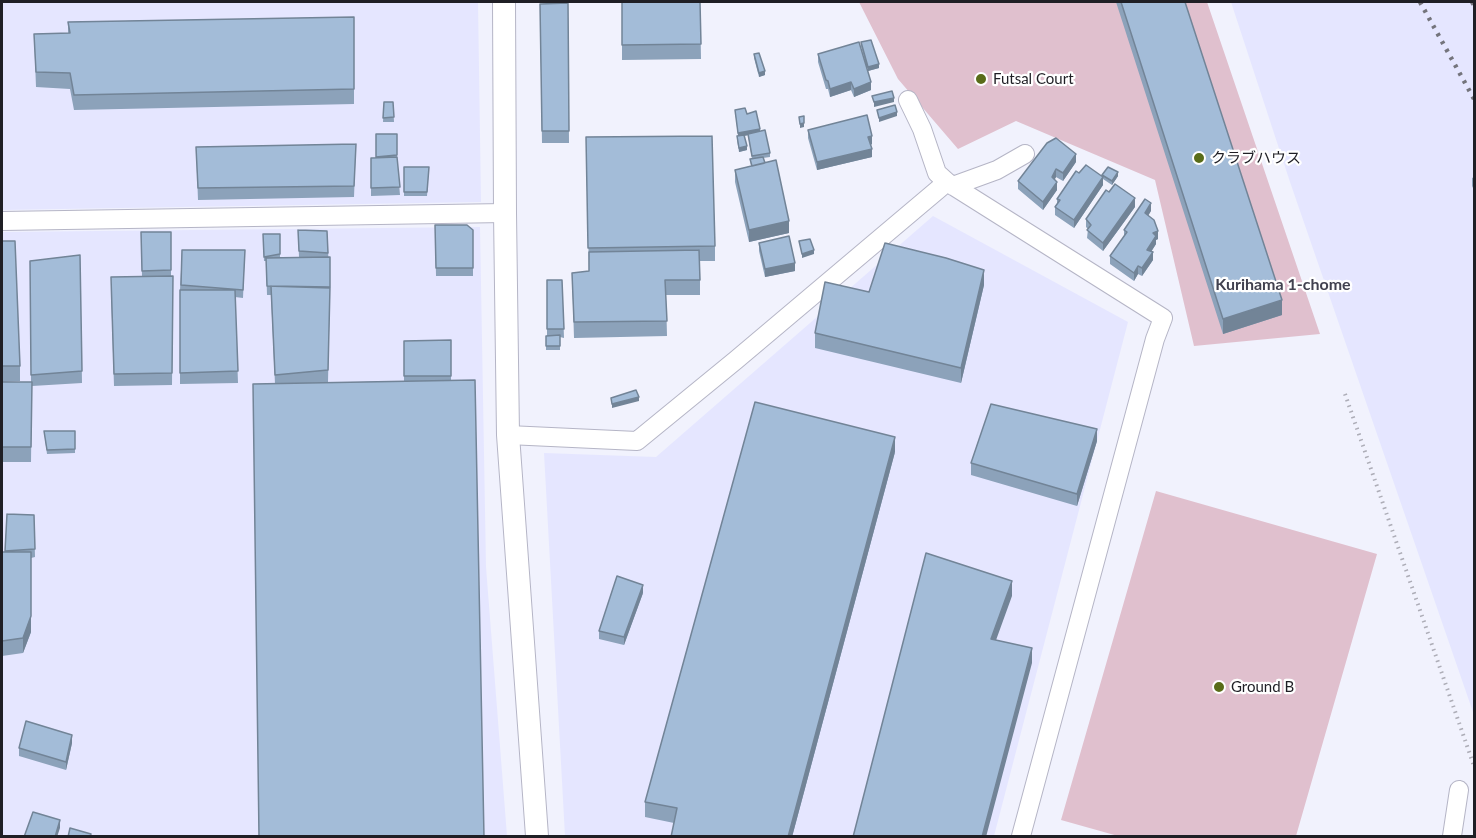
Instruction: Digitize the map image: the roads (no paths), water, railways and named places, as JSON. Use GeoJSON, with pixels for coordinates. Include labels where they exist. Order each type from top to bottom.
{"type":"FeatureCollection","features":[{"type":"Feature","properties":{"kind":"street"},"geometry":{"type":"LineString","coordinates":[[504,2],[508,435],[537,837]]}},
{"type":"Feature","properties":{"kind":"street"},"geometry":{"type":"LineString","coordinates":[[908,100],[922,129],[938,173],[950,184],[1163,318],[1155,339],[1021,837]]}},
{"type":"Feature","properties":{"kind":"street"},"geometry":{"type":"LineString","coordinates":[[508,435],[637,441],[950,184],[997,170],[1025,154]]}},
{"type":"Feature","properties":{"kind":"street"},"geometry":{"type":"LineString","coordinates":[[2,221],[505,213]]}},
{"type":"Feature","properties":{"kind":"street"},"geometry":{"type":"LineString","coordinates":[[1452,837],[1459,790]]}},
{"type":"Feature","properties":{"kind":"railway"},"geometry":{"type":"LineString","coordinates":[[1420,2],[1474,99]]}},
{"type":"Feature","properties":{"kind":"place","name":"Futsal Court"},"geometry":{"type":"Point","coordinates":[981,79]}},
{"type":"Feature","properties":{"kind":"place","name":"クラブハウス"},"geometry":{"type":"Point","coordinates":[1199,158]}},
{"type":"Feature","properties":{"kind":"place","name":"Ground B"},"geometry":{"type":"Point","coordinates":[1219,687]}},
{"type":"Feature","properties":{"kind":"district","name":"Kurihama 1-chome"},"geometry":{"type":"Point","coordinates":[1283,285]}}]}
